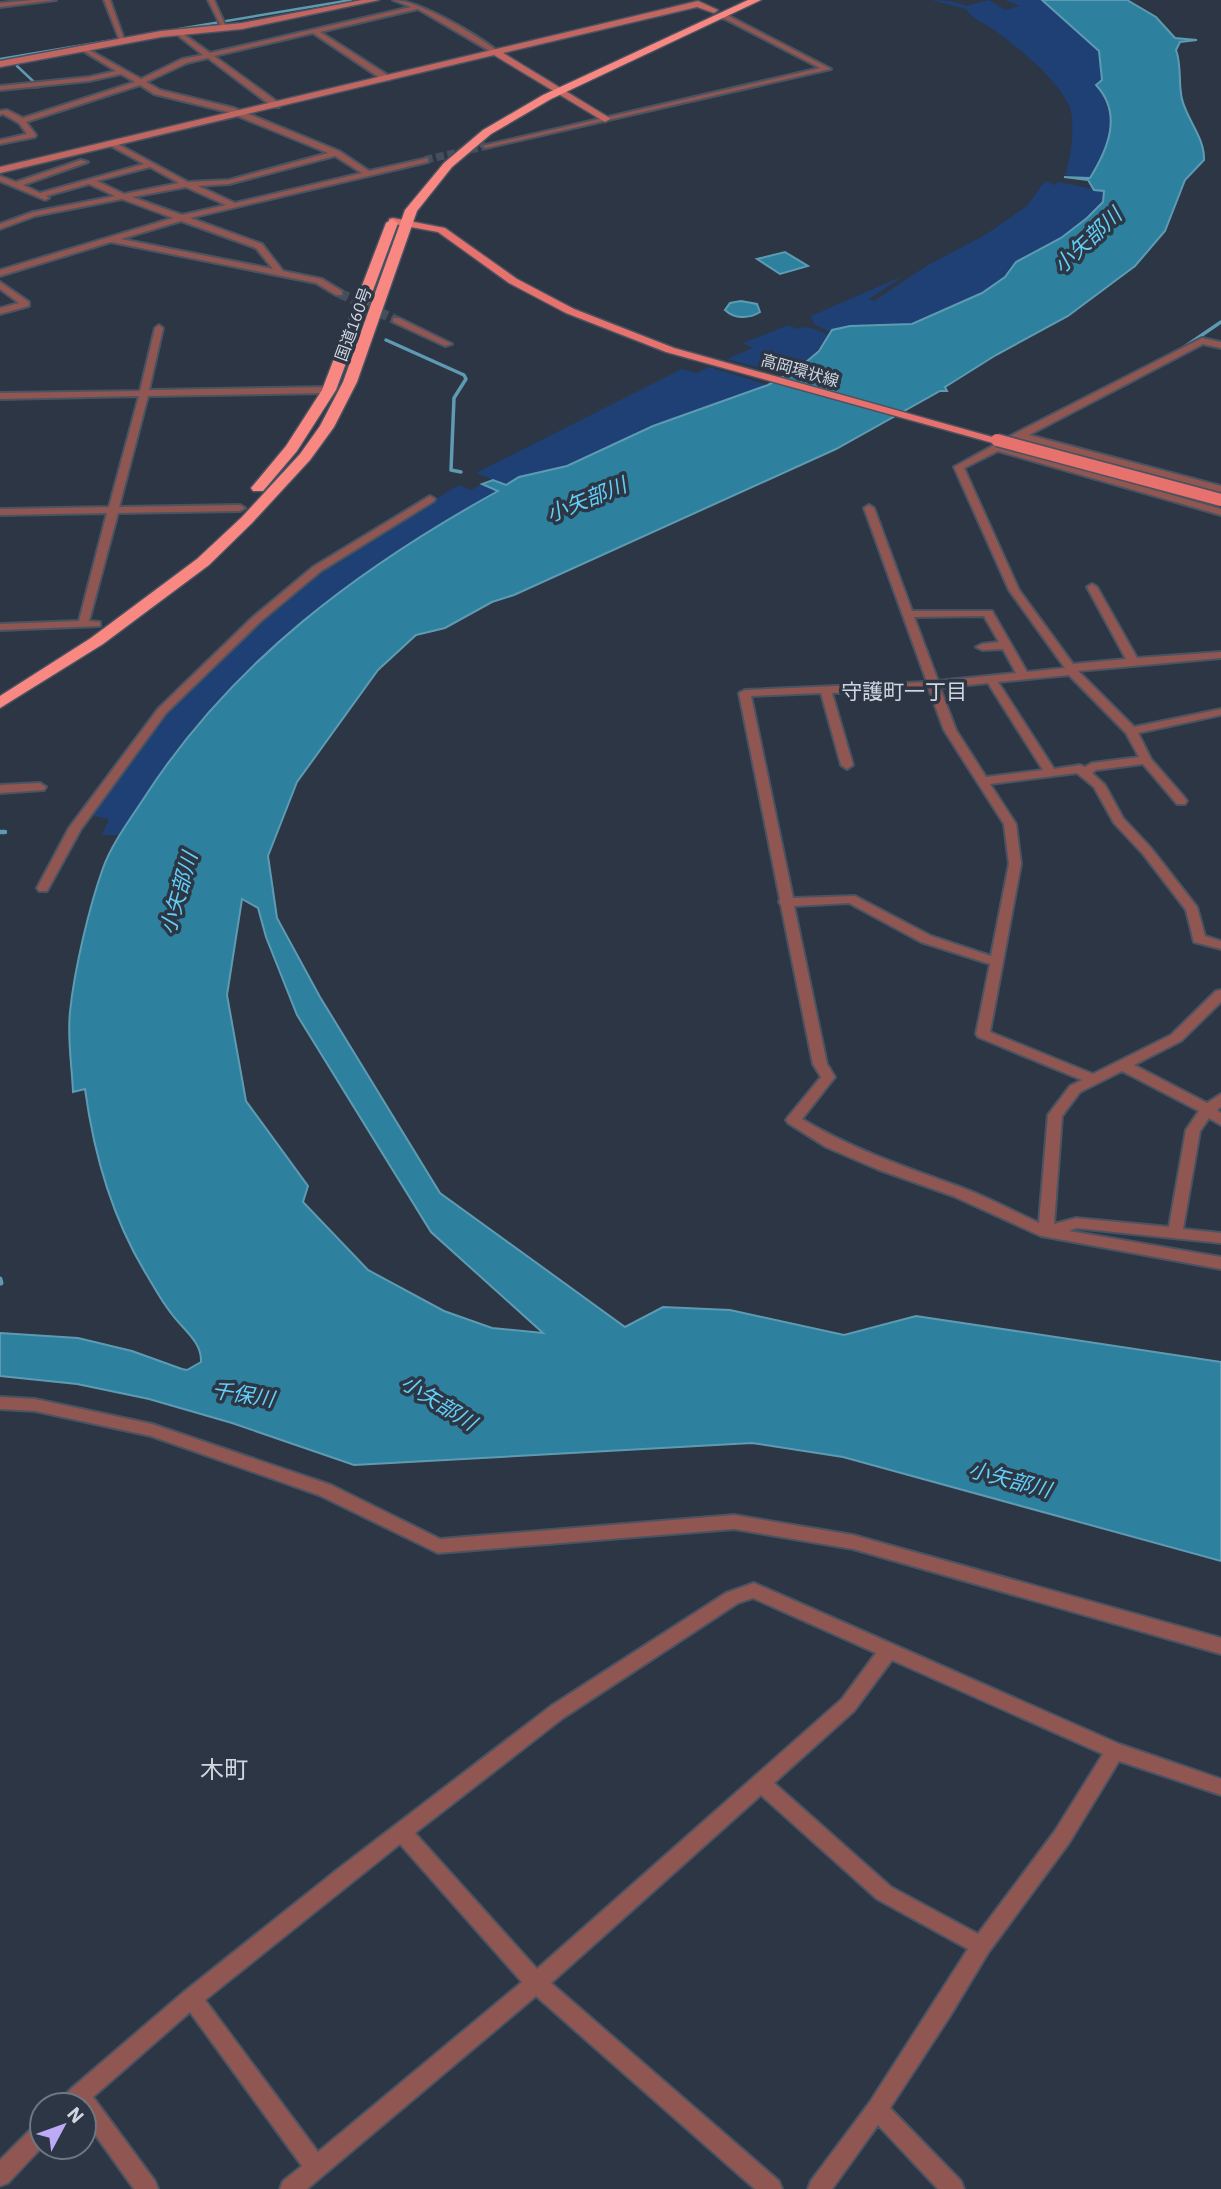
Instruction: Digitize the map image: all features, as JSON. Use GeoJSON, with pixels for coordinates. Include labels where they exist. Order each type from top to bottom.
{"type":"FeatureCollection","features":[{"type":"Feature","properties":{"kind":"highway","name":"国道160号"},"geometry":{"type":"LineString","coordinates":[[717,13],[737,0]]}},
{"type":"Feature","properties":{"kind":"highway","name":"国道160号"},"geometry":{"type":"LineString","coordinates":[[0,688],[90,624],[177,568],[240,508],[292,447],[329,390],[397,210],[426,171],[451,145],[482,124],[556,88],[717,13],[756,0]]}},
{"type":"Feature","properties":{"kind":"highway","name":"国道160号"},"geometry":{"type":"LineString","coordinates":[[0,703],[97,641],[203,562],[247,520],[305,457],[327,427],[350,382],[407,222],[422,194],[470,145],[556,88]]}},
{"type":"Feature","properties":{"kind":"main road","name":"高岡環状線"},"geometry":{"type":"LineString","coordinates":[[393,221],[441,230],[513,281],[570,311],[670,349],[969,433],[997,444],[1221,500]]}},
{"type":"Feature","properties":{"kind":"street"},"geometry":{"type":"LineString","coordinates":[[0,5],[53,0]]}},
{"type":"Feature","properties":{"kind":"street"},"geometry":{"type":"LineString","coordinates":[[107,0],[122,38]]}},
{"type":"Feature","properties":{"kind":"street"},"geometry":{"type":"LineString","coordinates":[[211,0],[223,26]]}},
{"type":"Feature","properties":{"kind":"street"},"geometry":{"type":"LineString","coordinates":[[0,64],[122,38],[223,26],[375,0]]}},
{"type":"Feature","properties":{"kind":"street"},"geometry":{"type":"LineString","coordinates":[[396,0],[419,7],[605,119]]}},
{"type":"Feature","properties":{"kind":"street"},"geometry":{"type":"LineString","coordinates":[[1,177],[68,154],[112,143],[698,4],[827,69],[486,146]]}},
{"type":"Feature","properties":{"kind":"street"},"geometry":{"type":"LineString","coordinates":[[22,121],[139,83],[185,61],[419,7]]}},
{"type":"Feature","properties":{"kind":"street"},"geometry":{"type":"LineString","coordinates":[[314,31],[386,78]]}},
{"type":"Feature","properties":{"kind":"street"},"geometry":{"type":"LineString","coordinates":[[177,32],[276,104]]}},
{"type":"Feature","properties":{"kind":"street"},"geometry":{"type":"LineString","coordinates":[[82,48],[157,92],[238,113],[336,153],[366,172]]}},
{"type":"Feature","properties":{"kind":"street"},"geometry":{"type":"LineString","coordinates":[[0,88],[71,82],[121,72]]}},
{"type":"Feature","properties":{"kind":"street"},"geometry":{"type":"LineString","coordinates":[[0,113],[4,112],[22,121],[32,135],[0,142]]}},
{"type":"Feature","properties":{"kind":"street"},"geometry":{"type":"LineString","coordinates":[[112,143],[187,184],[233,205]]}},
{"type":"Feature","properties":{"kind":"street"},"geometry":{"type":"LineString","coordinates":[[0,227],[33,214],[187,184],[229,182],[336,153]]}},
{"type":"Feature","properties":{"kind":"street"},"geometry":{"type":"LineString","coordinates":[[68,154],[111,175]]}},
{"type":"Feature","properties":{"kind":"street"},"geometry":{"type":"LineString","coordinates":[[0,273],[181,218],[425,160]]}},
{"type":"Feature","properties":{"kind":"street"},"geometry":{"type":"LineString","coordinates":[[16,185],[84,162]]}},
{"type":"Feature","properties":{"kind":"street"},"geometry":{"type":"LineString","coordinates":[[40,195],[151,164]]}},
{"type":"Feature","properties":{"kind":"street"},"geometry":{"type":"LineString","coordinates":[[1,177],[69,208]]}},
{"type":"Feature","properties":{"kind":"street"},"geometry":{"type":"LineString","coordinates":[[90,181],[124,197],[259,246],[279,273]]}},
{"type":"Feature","properties":{"kind":"street"},"geometry":{"type":"LineString","coordinates":[[112,240],[319,281],[339,293]]}},
{"type":"Feature","properties":{"kind":"street"},"geometry":{"type":"LineString","coordinates":[[0,285],[26,304],[0,311]]}},
{"type":"Feature","properties":{"kind":"street"},"geometry":{"type":"LineString","coordinates":[[396,320],[449,344]]}},
{"type":"Feature","properties":{"kind":"street"},"geometry":{"type":"LineString","coordinates":[[0,627],[90,624],[112,511],[159,328]]}},
{"type":"Feature","properties":{"kind":"street"},"geometry":{"type":"LineString","coordinates":[[1181,802],[1146,760],[1131,731],[1072,671],[1014,590],[958,467],[997,444],[1202,341],[1221,345]]}},
{"type":"Feature","properties":{"kind":"street"},"geometry":{"type":"LineString","coordinates":[[0,397],[329,390]]}},
{"type":"Feature","properties":{"kind":"street"},"geometry":{"type":"LineString","coordinates":[[1019,435],[1221,489]]}},
{"type":"Feature","properties":{"kind":"street"},"geometry":{"type":"LineString","coordinates":[[997,444],[1221,512]]}},
{"type":"Feature","properties":{"kind":"street"},"geometry":{"type":"LineString","coordinates":[[43,888],[75,828],[162,711],[257,619],[317,569],[430,499]]}},
{"type":"Feature","properties":{"kind":"street"},"geometry":{"type":"LineString","coordinates":[[0,512],[240,508]]}},
{"type":"Feature","properties":{"kind":"street"},"geometry":{"type":"LineString","coordinates":[[869,508],[950,730],[1010,824],[1015,864],[983,1034],[1093,1079]]}},
{"type":"Feature","properties":{"kind":"street"},"geometry":{"type":"LineString","coordinates":[[1092,587],[1132,659]]}},
{"type":"Feature","properties":{"kind":"street"},"geometry":{"type":"LineString","coordinates":[[908,614],[988,613],[1024,677]]}},
{"type":"Feature","properties":{"kind":"street"},"geometry":{"type":"LineString","coordinates":[[982,647],[1007,645]]}},
{"type":"Feature","properties":{"kind":"street"},"geometry":{"type":"LineString","coordinates":[[1221,655],[1132,659],[1077,666],[1072,671],[992,681],[745,693],[785,902],[820,1064],[828,1077],[793,1120],[831,1143],[882,1165],[958,1192],[1046,1233],[1221,1264]]}},
{"type":"Feature","properties":{"kind":"street"},"geometry":{"type":"LineString","coordinates":[[992,681],[1051,773]]}},
{"type":"Feature","properties":{"kind":"street"},"geometry":{"type":"LineString","coordinates":[[826,690],[846,765]]}},
{"type":"Feature","properties":{"kind":"street"},"geometry":{"type":"LineString","coordinates":[[1131,731],[1221,712]]}},
{"type":"Feature","properties":{"kind":"street"},"geometry":{"type":"LineString","coordinates":[[1087,772],[1092,767],[1146,760]]}},
{"type":"Feature","properties":{"kind":"street"},"geometry":{"type":"LineString","coordinates":[[985,781],[1080,769],[1087,772],[1099,785],[1118,820],[1147,851],[1192,910],[1199,939],[1221,945]]}},
{"type":"Feature","properties":{"kind":"street"},"geometry":{"type":"LineString","coordinates":[[0,789],[40,787]]}},
{"type":"Feature","properties":{"kind":"street"},"geometry":{"type":"LineString","coordinates":[[785,902],[851,899],[926,939],[963,953],[996,961]]}},
{"type":"Feature","properties":{"kind":"street"},"geometry":{"type":"LineString","coordinates":[[1046,1233],[1055,1115],[1075,1089],[1177,1038],[1221,993]]}},
{"type":"Feature","properties":{"kind":"street"},"geometry":{"type":"LineString","coordinates":[[1122,1065],[1208,1110],[1221,1120]]}},
{"type":"Feature","properties":{"kind":"street"},"geometry":{"type":"LineString","coordinates":[[1175,1234],[1193,1130],[1208,1110],[1221,1099]]}},
{"type":"Feature","properties":{"kind":"street"},"geometry":{"type":"LineString","coordinates":[[1046,1233],[1076,1223],[1221,1238]]}},
{"type":"Feature","properties":{"kind":"street"},"geometry":{"type":"LineString","coordinates":[[0,1403],[35,1405],[152,1430],[325,1490],[439,1546],[734,1522],[853,1542],[1221,1646]]}},
{"type":"Feature","properties":{"kind":"street"},"geometry":{"type":"LineString","coordinates":[[84,2091],[192,1998],[401,1831],[557,1712],[732,1598],[754,1590],[1115,1751],[1221,1787]]}},
{"type":"Feature","properties":{"kind":"street"},"geometry":{"type":"LineString","coordinates":[[291,2189],[536,1983],[848,1705],[889,1649]]}},
{"type":"Feature","properties":{"kind":"street"},"geometry":{"type":"LineString","coordinates":[[819,2189],[877,2109],[943,2009],[981,1945],[1062,1837],[1115,1751]]}},
{"type":"Feature","properties":{"kind":"street"},"geometry":{"type":"LineString","coordinates":[[761,1783],[884,1893],[981,1945]]}},
{"type":"Feature","properties":{"kind":"street"},"geometry":{"type":"LineString","coordinates":[[401,1831],[536,1983],[771,2189]]}},
{"type":"Feature","properties":{"kind":"street"},"geometry":{"type":"LineString","coordinates":[[192,1998],[316,2167]]}},
{"type":"Feature","properties":{"kind":"street"},"geometry":{"type":"LineString","coordinates":[[877,2109],[953,2189]]}},
{"type":"Feature","properties":{"kind":"street"},"geometry":{"type":"LineString","coordinates":[[98,2129],[147,2189]]}},
{"type":"Feature","properties":{"kind":"street"},"geometry":{"type":"LineString","coordinates":[[0,2175],[28,2146]]}},
{"type":"Feature","properties":{"kind":"shaded area"},"geometry":{"type":"Polygon","coordinates":[[[931,0],[950,1],[967,6],[989,0],[1005,10],[1020,6],[1005,0],[1042,0],[1099,51],[1103,75],[1098,87],[1105,100],[1110,123],[1103,155],[1090,178],[1065,175],[1072,140],[1072,120],[1069,105],[1055,84],[1016,47],[966,9],[931,0]]]}},
{"type":"Feature","properties":{"kind":"shaded area"},"geometry":{"type":"Polygon","coordinates":[[[1045,181],[1055,185],[1058,182],[1104,191],[1103,202],[1061,238],[1016,262],[993,287],[912,324],[880,324],[830,332],[814,324],[811,316],[903,276],[869,299],[874,301],[928,265],[985,235],[1027,206],[1045,181]]]}},
{"type":"Feature","properties":{"kind":"shaded area"},"geometry":{"type":"Polygon","coordinates":[[[789,325],[828,335],[810,358],[786,375],[727,359],[753,348],[743,343],[789,325]]]}},
{"type":"Feature","properties":{"kind":"shaded area"},"geometry":{"type":"Polygon","coordinates":[[[709,367],[768,385],[653,426],[567,466],[519,477],[506,485],[476,473],[682,369],[697,373],[709,367]]]}},
{"type":"Feature","properties":{"kind":"shaded area"},"geometry":{"type":"Polygon","coordinates":[[[482,484],[499,491],[388,558],[335,595],[285,636],[238,680],[194,728],[156,779],[122,835],[102,835],[109,819],[89,815],[153,729],[240,640],[314,577],[360,545],[459,485],[471,490],[482,484]]]}},
{"type":"Feature","properties":{"kind":"water"},"geometry":{"type":"Polygon","coordinates":[[[1042,0],[1127,0],[1156,17],[1175,38],[1197,40],[1180,42],[1176,50],[1182,99],[1202,144],[1204,160],[1185,180],[1165,231],[1135,266],[1068,316],[996,355],[945,387],[947,391],[940,391],[836,449],[514,595],[492,602],[445,628],[416,635],[378,670],[297,782],[268,856],[277,918],[320,997],[440,1193],[625,1327],[663,1307],[730,1310],[844,1335],[916,1316],[1221,1362],[1221,1561],[843,1457],[752,1443],[354,1465],[232,1423],[149,1399],[77,1384],[0,1376],[0,1333],[78,1338],[132,1351],[187,1370],[201,1362],[195,1341],[175,1319],[159,1295],[124,1233],[99,1163],[85,1089],[73,1092],[69,1042],[70,1012],[79,959],[92,901],[103,868],[122,831],[180,747],[218,702],[259,660],[302,622],[397,552],[498,491],[482,484],[493,480],[506,485],[519,477],[567,466],[653,426],[768,385],[799,368],[819,351],[832,330],[850,326],[912,324],[982,293],[1005,277],[1016,262],[1061,238],[1103,202],[1104,191],[1094,190],[1088,180],[1064,177],[1090,178],[1107,143],[1111,120],[1104,96],[1096,85],[1102,80],[1099,51],[1042,0]],[[242,899],[227,995],[246,1101],[308,1186],[303,1202],[368,1270],[444,1311],[492,1328],[543,1333],[431,1232],[297,1015],[266,937],[258,908],[242,899]]]}},
{"type":"Feature","properties":{"kind":"water"},"geometry":{"type":"Polygon","coordinates":[[[785,252],[808,266],[780,274],[757,259],[785,252]]]}},
{"type":"Feature","properties":{"kind":"water"},"geometry":{"type":"Polygon","coordinates":[[[741,301],[757,304],[760,312],[742,317],[725,310],[730,303],[741,301]]]}},
{"type":"Feature","properties":{"kind":"waterway"},"geometry":{"type":"LineString","coordinates":[[0,59],[351,0]]}},
{"type":"Feature","properties":{"kind":"waterway"},"geometry":{"type":"LineString","coordinates":[[17,66],[34,82]]}},
{"type":"Feature","properties":{"kind":"waterway"},"geometry":{"type":"LineString","coordinates":[[24,87],[39,87]]}},
{"type":"Feature","properties":{"kind":"waterway"},"geometry":{"type":"LineString","coordinates":[[1180,350],[1221,322]]}},
{"type":"Feature","properties":{"kind":"waterway"},"geometry":{"type":"LineString","coordinates":[[386,340],[464,375],[466,379],[454,398],[451,470],[461,472]]}},
{"type":"Feature","properties":{"kind":"waterway"},"geometry":{"type":"LineString","coordinates":[[1111,392],[1134,380]]}},
{"type":"Feature","properties":{"kind":"waterway"},"geometry":{"type":"LineString","coordinates":[[0,832],[5,832]]}},
{"type":"Feature","properties":{"kind":"waterway"},"geometry":{"type":"LineString","coordinates":[[0,1279],[1,1283]]}},
{"type":"Feature","properties":{"kind":"tunnel"},"geometry":{"type":"LineString","coordinates":[[425,160],[486,146]]}},
{"type":"Feature","properties":{"kind":"tunnel"},"geometry":{"type":"LineString","coordinates":[[339,293],[396,320]]}},
{"type":"Feature","properties":{"kind":"district","name":"守護町一丁目"},"geometry":{"type":"Point","coordinates":[904,691]}},
{"type":"Feature","properties":{"kind":"district","name":"木町"},"geometry":{"type":"Point","coordinates":[224,1769]}},
{"type":"Feature","properties":{"kind":"water label","name":"小矢部川"},"geometry":{"type":"Point","coordinates":[1087,240]}},
{"type":"Feature","properties":{"kind":"water label","name":"小矢部川"},"geometry":{"type":"Point","coordinates":[586,499]}},
{"type":"Feature","properties":{"kind":"water label","name":"小矢部川"},"geometry":{"type":"Point","coordinates":[178,893]}},
{"type":"Feature","properties":{"kind":"water label","name":"千保川"},"geometry":{"type":"Point","coordinates":[243,1394]}},
{"type":"Feature","properties":{"kind":"water label","name":"小矢部川"},"geometry":{"type":"Point","coordinates":[439,1402]}},
{"type":"Feature","properties":{"kind":"water label","name":"小矢部川"},"geometry":{"type":"Point","coordinates":[1010,1479]}}]}
